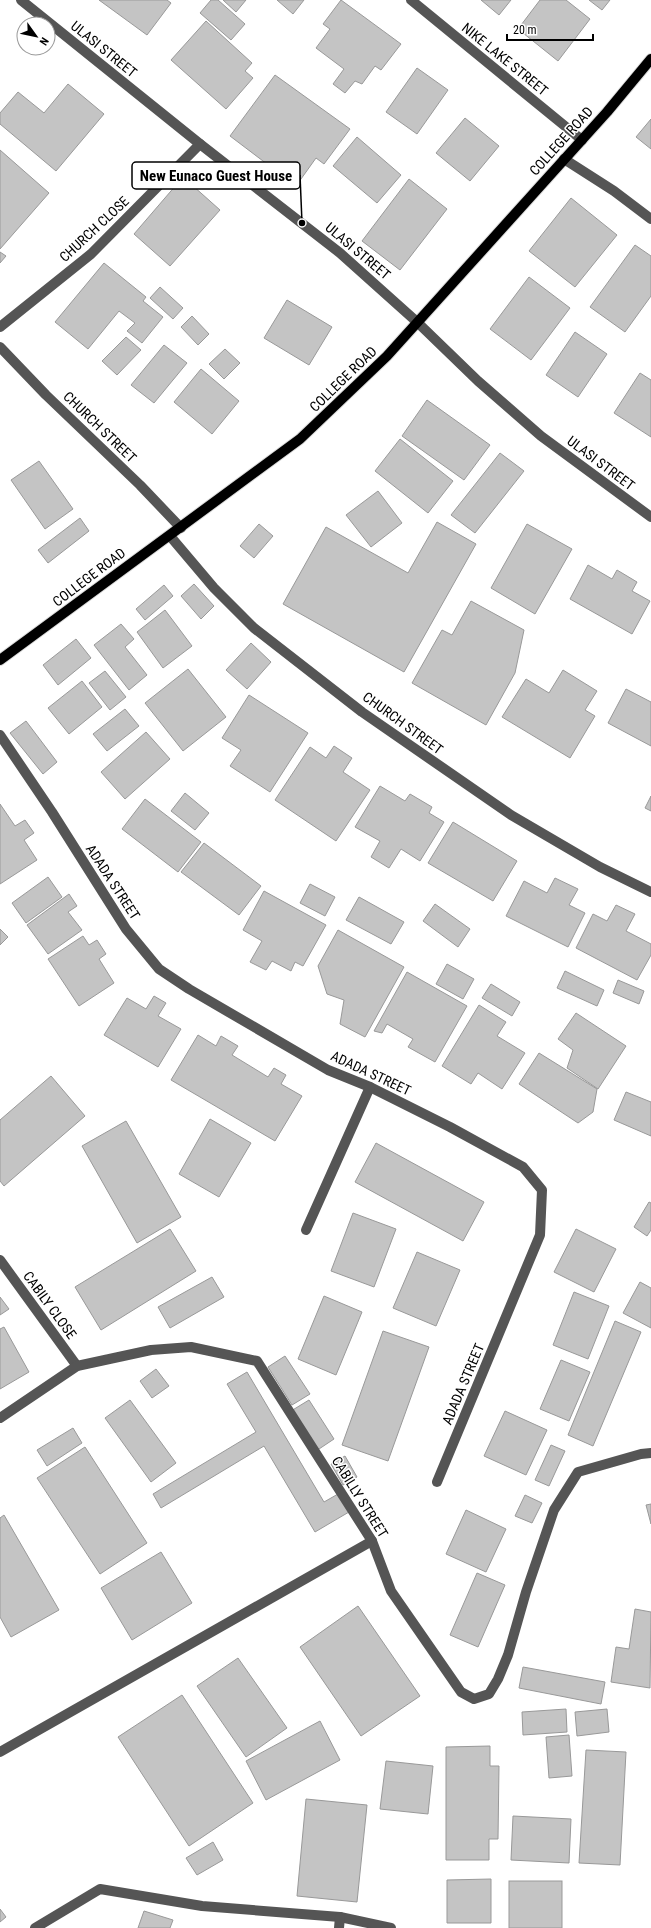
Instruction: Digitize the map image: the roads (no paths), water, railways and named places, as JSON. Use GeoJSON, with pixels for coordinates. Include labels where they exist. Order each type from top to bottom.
{"type":"FeatureCollection","features":[{"type":"Feature","properties":{"kind":"main road","name":"COLLEGE ROAD"},"geometry":{"type":"LineString","coordinates":[[0,660],[300,439],[387,356],[582,140],[651,59]]}},
{"type":"Feature","properties":{"kind":"street","name":"ULASI STREET"},"geometry":{"type":"LineString","coordinates":[[21,0],[200,144],[340,253],[418,322],[478,381],[541,436],[651,517]]}},
{"type":"Feature","properties":{"kind":"street","name":"NIKE LAKE STREET"},"geometry":{"type":"LineString","coordinates":[[411,0],[582,140]]}},
{"type":"Feature","properties":{"kind":"street","name":"CHURCH CLOSE"},"geometry":{"type":"LineString","coordinates":[[0,327],[91,254],[200,144]]}},
{"type":"Feature","properties":{"kind":"street"},"geometry":{"type":"LineString","coordinates":[[564,159],[614,191],[651,219]]}},
{"type":"Feature","properties":{"kind":"street","name":"CHURCH STREET"},"geometry":{"type":"LineString","coordinates":[[0,348],[46,395],[117,462],[181,528]]}},
{"type":"Feature","properties":{"kind":"street","name":"CHURCH STREET"},"geometry":{"type":"LineString","coordinates":[[170,536],[214,588],[254,628],[362,712],[511,815],[600,867],[651,892]]}},
{"type":"Feature","properties":{"kind":"street","name":"ADADA STREET"},"geometry":{"type":"LineString","coordinates":[[0,735],[52,812],[126,929],[159,969],[189,989],[328,1070],[370,1087],[450,1127],[523,1167],[542,1190],[540,1235],[437,1482]]}},
{"type":"Feature","properties":{"kind":"street"},"geometry":{"type":"LineString","coordinates":[[306,1230],[370,1087]]}},
{"type":"Feature","properties":{"kind":"street","name":"CABILY CLOSE"},"geometry":{"type":"LineString","coordinates":[[0,1260],[77,1366]]}},
{"type":"Feature","properties":{"kind":"street","name":"CABILLY STREET"},"geometry":{"type":"LineString","coordinates":[[0,1418],[77,1366],[151,1350],[191,1347],[257,1361],[372,1541],[391,1591],[461,1692],[474,1698],[489,1694],[498,1679],[508,1655],[526,1592],[554,1510],[578,1472],[641,1454],[651,1453]]}},
{"type":"Feature","properties":{"kind":"street"},"geometry":{"type":"LineString","coordinates":[[0,1752],[372,1541]]}},
{"type":"Feature","properties":{"kind":"street"},"geometry":{"type":"LineString","coordinates":[[35,1928],[100,1889],[202,1906],[340,1917],[392,1928]]}},
{"type":"Feature","properties":{"kind":"street"},"geometry":{"type":"LineString","coordinates":[[339,1928],[340,1917]]}},
{"type":"Feature","properties":{"kind":"place","name":"New Eunaco Guest House"},"geometry":{"type":"Point","coordinates":[302,223]}}]}
